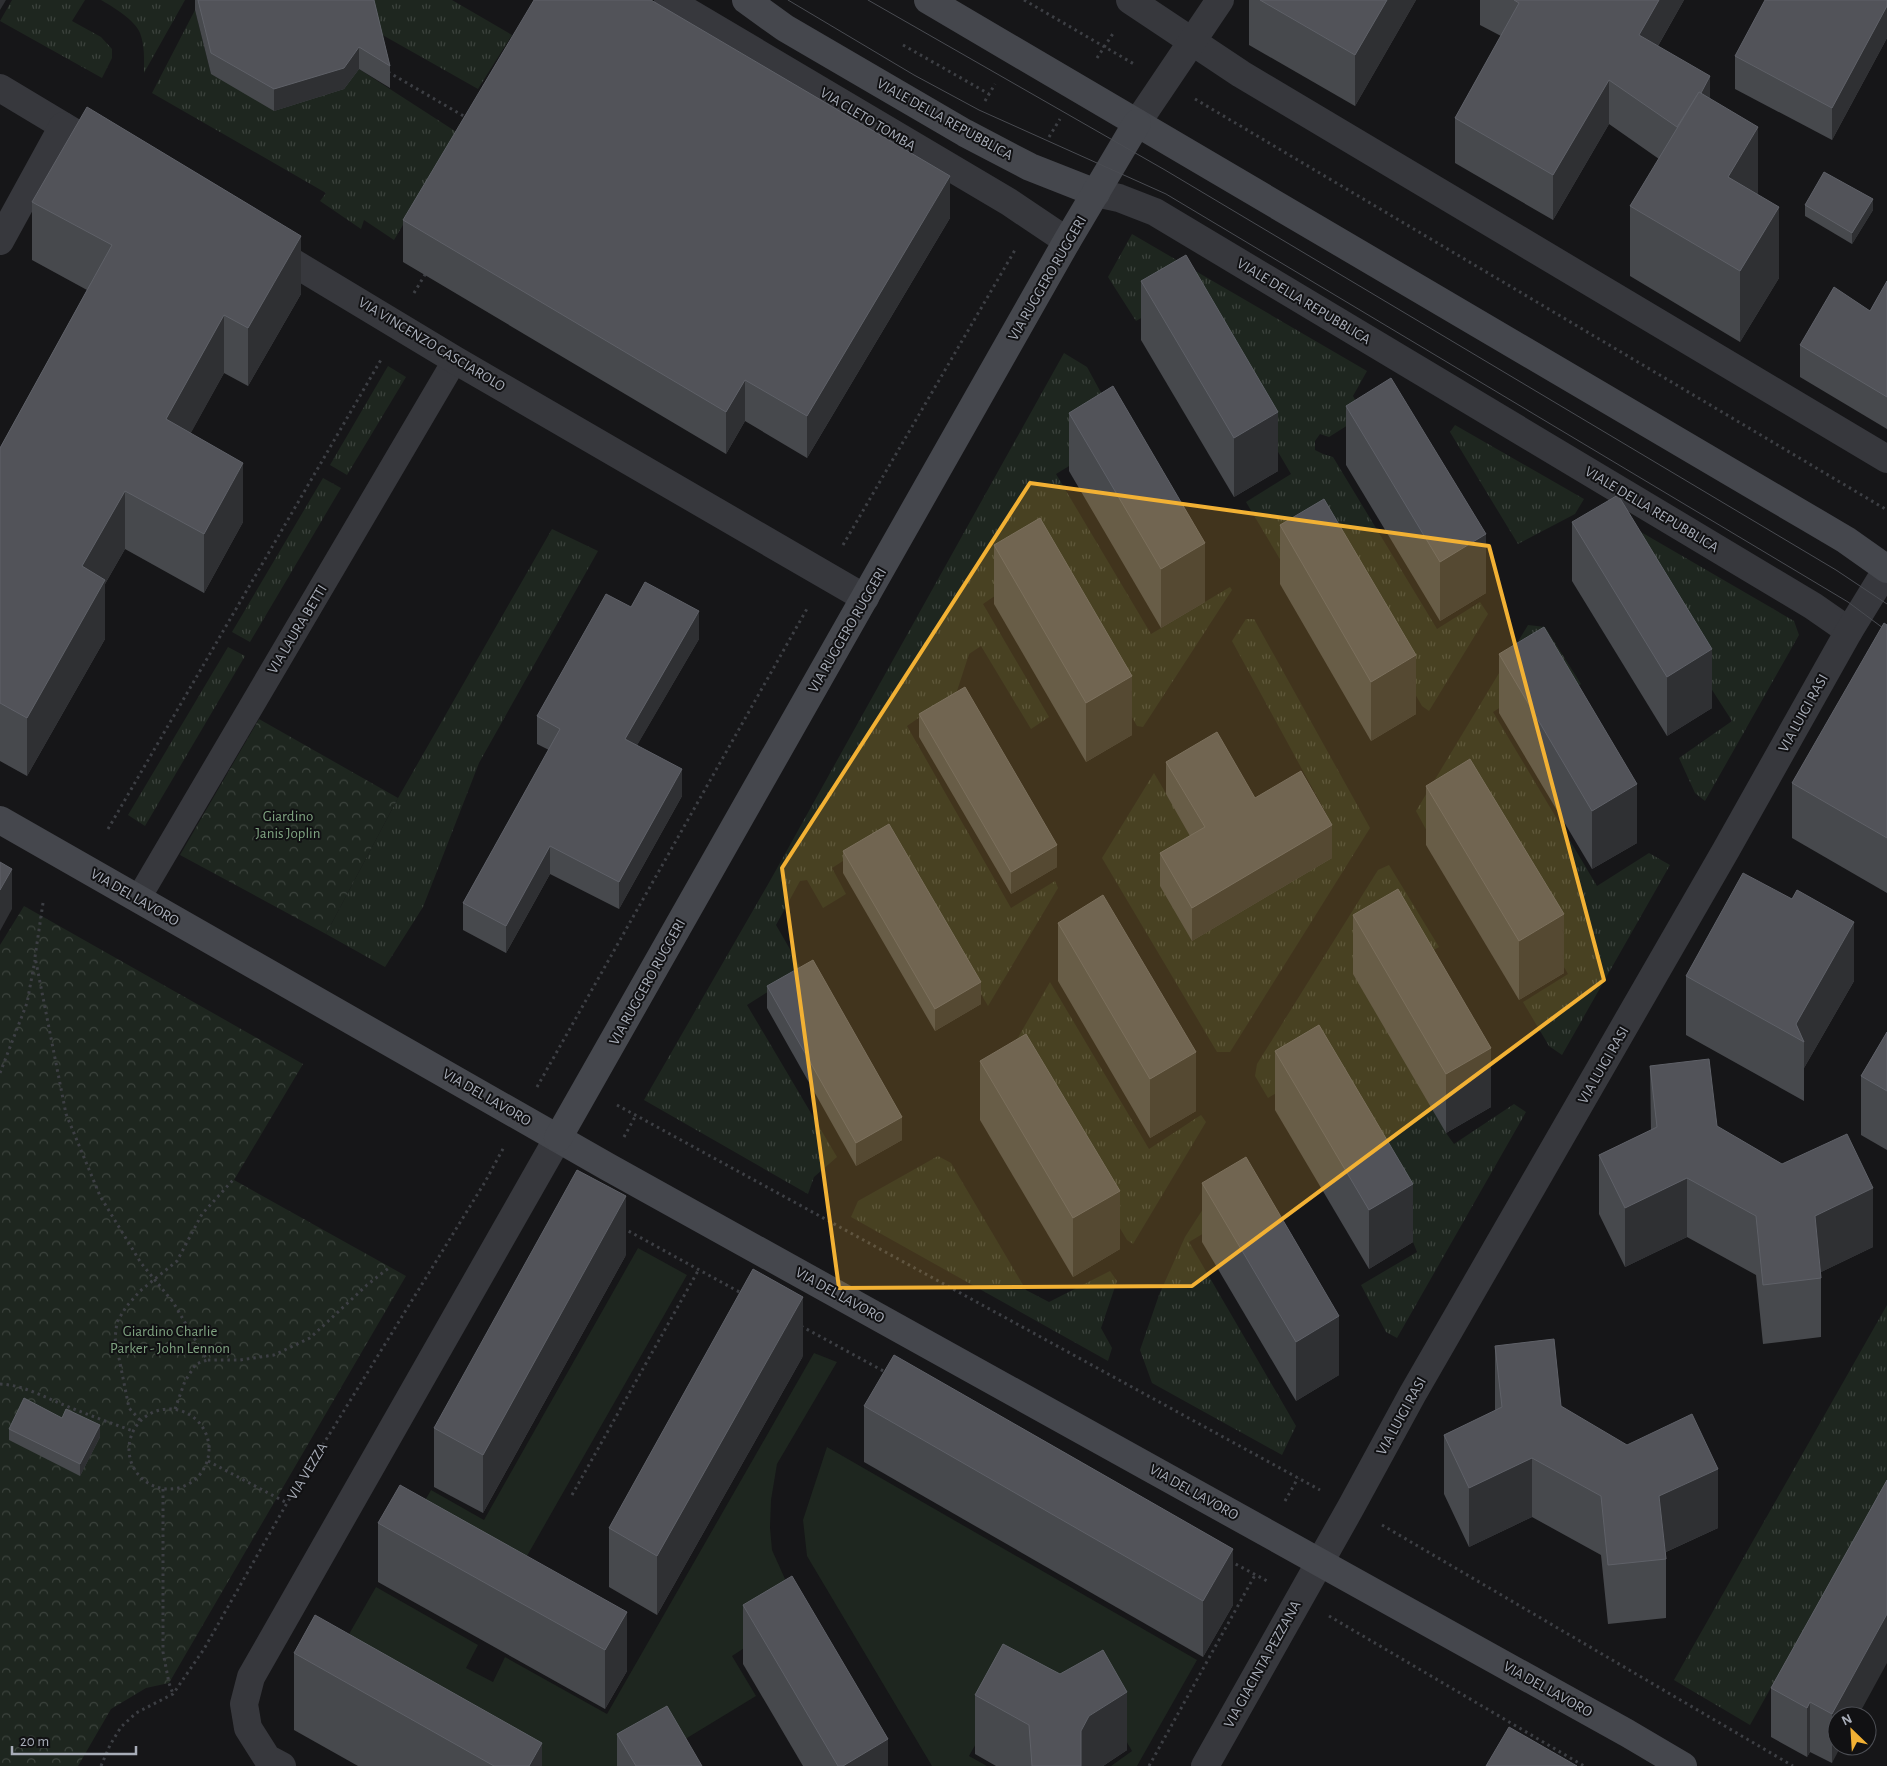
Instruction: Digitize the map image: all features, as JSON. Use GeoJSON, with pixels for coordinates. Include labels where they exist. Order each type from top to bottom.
{"type":"FeatureCollection","features":[{"type":"Feature","properties":{"kind":"main road","name":"VIALE DELLA REPUBBLICA"},"geometry":{"type":"LineString","coordinates":[[746,0],[785,28],[965,133],[1030,167],[1096,194]]}},
{"type":"Feature","properties":{"kind":"main road"},"geometry":{"type":"LineString","coordinates":[[928,0],[1846,540],[1887,569]]}},
{"type":"Feature","properties":{"kind":"main road","name":"VIA RUGGERO RUGGERI"},"geometry":{"type":"LineString","coordinates":[[558,1138],[1067,241],[1137,123]]}},
{"type":"Feature","properties":{"kind":"main road","name":"VIA DEL LAVORO"},"geometry":{"type":"LineString","coordinates":[[0,820],[558,1138],[1627,1733],[1683,1766]]}},
{"type":"Feature","properties":{"kind":"street","name":"VIA CLETO TOMBA"},"geometry":{"type":"LineString","coordinates":[[668,0],[1008,202],[1067,241]]}},
{"type":"Feature","properties":{"kind":"street"},"geometry":{"type":"LineString","coordinates":[[1130,0],[1241,74],[1887,459]]}},
{"type":"Feature","properties":{"kind":"street"},"geometry":{"type":"LineString","coordinates":[[1137,123],[1220,0]]}},
{"type":"Feature","properties":{"kind":"street"},"geometry":{"type":"LineString","coordinates":[[0,88],[123,161]]}},
{"type":"Feature","properties":{"kind":"street"},"geometry":{"type":"LineString","coordinates":[[0,241],[63,126]]}},
{"type":"Feature","properties":{"kind":"street","name":"VIALE DELLA REPUBBLICA"},"geometry":{"type":"LineString","coordinates":[[1096,194],[1120,198],[1155,212],[1804,601],[1849,630]]}},
{"type":"Feature","properties":{"kind":"street","name":"VIA VINCENZO CASCIAROLO"},"geometry":{"type":"LineString","coordinates":[[251,237],[455,360],[865,598]]}},
{"type":"Feature","properties":{"kind":"street","name":"VIA LUIGI RASI"},"geometry":{"type":"LineString","coordinates":[[1320,1562],[1412,1395],[1711,876],[1849,630],[1887,569]]}},
{"type":"Feature","properties":{"kind":"street"},"geometry":{"type":"LineString","coordinates":[[282,1766],[267,1758],[248,1728],[244,1704],[252,1677],[558,1138]]}},
{"type":"Feature","properties":{"kind":"street","name":"VIA GIACINTA PEZZANA"},"geometry":{"type":"LineString","coordinates":[[1205,1766],[1320,1562]]}},
{"type":"Feature","properties":{"kind":"lane","name":"VIA LAURA BETTI"},"geometry":{"type":"LineString","coordinates":[[138,899],[455,360]]}},
{"type":"Feature","properties":{"kind":"path"},"geometry":{"type":"LineString","coordinates":[[1024,0],[1126,59]]}},
{"type":"Feature","properties":{"kind":"path"},"geometry":{"type":"LineString","coordinates":[[903,45],[989,94]]}},
{"type":"Feature","properties":{"kind":"path"},"geometry":{"type":"LineString","coordinates":[[382,68],[475,122]]}},
{"type":"Feature","properties":{"kind":"path"},"geometry":{"type":"LineString","coordinates":[[985,101],[995,84]]}},
{"type":"Feature","properties":{"kind":"path"},"geometry":{"type":"LineString","coordinates":[[1203,104],[1887,510]]}},
{"type":"Feature","properties":{"kind":"path"},"geometry":{"type":"LineString","coordinates":[[548,1067],[826,575],[1015,249]]}},
{"type":"Feature","properties":{"kind":"path"},"geometry":{"type":"LineString","coordinates":[[108,829],[393,338],[396,323],[426,272]]}},
{"type":"Feature","properties":{"kind":"path"},"geometry":{"type":"LineString","coordinates":[[0,1073],[27,1003],[43,903]]}},
{"type":"Feature","properties":{"kind":"path"},"geometry":{"type":"LineString","coordinates":[[35,957],[66,1114],[100,1196],[141,1263],[173,1302],[207,1360]]}},
{"type":"Feature","properties":{"kind":"path"},"geometry":{"type":"LineString","coordinates":[[623,1108],[1351,1507],[1793,1766]]}},
{"type":"Feature","properties":{"kind":"path","name":"VIA VEZZA"},"geometry":{"type":"LineString","coordinates":[[101,1766],[110,1745],[121,1727],[136,1713],[173,1694],[204,1650],[287,1503],[498,1159]]}},
{"type":"Feature","properties":{"kind":"path"},"geometry":{"type":"LineString","coordinates":[[140,1420],[129,1408],[115,1338],[117,1322],[126,1307],[140,1291],[177,1261],[202,1214],[233,1180]]}},
{"type":"Feature","properties":{"kind":"path"},"geometry":{"type":"LineString","coordinates":[[620,1227],[751,1298]]}},
{"type":"Feature","properties":{"kind":"path"},"geometry":{"type":"LineString","coordinates":[[175,1409],[185,1381],[196,1364],[207,1360],[240,1360],[274,1355],[310,1338],[367,1285],[390,1267]]}},
{"type":"Feature","properties":{"kind":"path"},"geometry":{"type":"LineString","coordinates":[[572,1495],[699,1269]]}},
{"type":"Feature","properties":{"kind":"path"},"geometry":{"type":"LineString","coordinates":[[795,1322],[891,1375]]}},
{"type":"Feature","properties":{"kind":"path"},"geometry":{"type":"LineString","coordinates":[[0,1384],[9,1384],[35,1392],[133,1431]]}},
{"type":"Feature","properties":{"kind":"path"},"geometry":{"type":"LineString","coordinates":[[162,1409],[175,1409],[188,1413],[200,1422],[207,1434],[208,1461],[201,1474],[190,1483],[177,1488],[163,1489],[151,1485],[140,1477],[133,1467],[129,1455],[129,1442],[140,1420],[150,1413],[162,1409]]}},
{"type":"Feature","properties":{"kind":"path"},"geometry":{"type":"LineString","coordinates":[[208,1461],[287,1503]]}},
{"type":"Feature","properties":{"kind":"path"},"geometry":{"type":"LineString","coordinates":[[163,1489],[163,1652],[173,1694]]}},
{"type":"Feature","properties":{"kind":"path"},"geometry":{"type":"LineString","coordinates":[[1228,1560],[1299,1599],[1584,1766]]}},
{"type":"Feature","properties":{"kind":"path"},"geometry":{"type":"LineString","coordinates":[[1149,1766],[1255,1575]]}},
{"type":"Feature","properties":{"kind":"highlighted area"},"geometry":{"type":"Polygon","coordinates":[[[1030,483],[1489,546],[1604,980],[1192,1286],[839,1288],[782,868],[1030,483]]]}},
{"type":"Feature","properties":{"kind":"green space"},"geometry":{"type":"Polygon","coordinates":[[[12,0],[85,0],[72,21],[101,37],[112,49],[112,58],[102,78],[0,21],[12,0]]]}},
{"type":"Feature","properties":{"kind":"green space"},"geometry":{"type":"Polygon","coordinates":[[[101,0],[185,0],[144,73],[142,38],[138,28],[123,14],[101,0]]]}},
{"type":"Feature","properties":{"kind":"green space"},"geometry":{"type":"Polygon","coordinates":[[[373,0],[452,0],[512,35],[478,89],[379,33],[373,0]]]}},
{"type":"Feature","properties":{"kind":"green space"},"geometry":{"type":"Polygon","coordinates":[[[195,10],[211,74],[359,69],[458,133],[394,240],[364,220],[361,229],[320,201],[326,193],[152,93],[195,10]]]}},
{"type":"Feature","properties":{"kind":"green space"},"geometry":{"type":"Polygon","coordinates":[[[1132,234],[1367,371],[1353,396],[1364,415],[1329,437],[1320,434],[1315,441],[1315,450],[1333,457],[1437,629],[1480,602],[1488,614],[1429,711],[1422,706],[1327,542],[1284,566],[1246,502],[1291,474],[1185,293],[1136,321],[1108,277],[1132,234]]]}},
{"type":"Feature","properties":{"kind":"green space"},"geometry":{"type":"Polygon","coordinates":[[[1064,353],[1087,367],[1123,433],[1056,474],[1151,634],[1230,587],[1232,590],[1143,727],[1137,726],[1044,562],[983,604],[1049,717],[1031,729],[981,646],[969,654],[957,691],[907,726],[1011,908],[1055,881],[1058,888],[988,1006],[887,833],[832,868],[846,894],[823,908],[807,880],[800,881],[776,925],[802,970],[747,1005],[837,1157],[814,1177],[808,1194],[644,1100],[771,879],[1064,353]]]}},
{"type":"Feature","properties":{"kind":"green space"},"geometry":{"type":"Polygon","coordinates":[[[388,366],[406,377],[347,475],[330,465],[388,366]]]}},
{"type":"Feature","properties":{"kind":"green space"},"geometry":{"type":"Polygon","coordinates":[[[1455,425],[1584,499],[1575,514],[1518,544],[1450,432],[1455,425]]]}},
{"type":"Feature","properties":{"kind":"green space"},"geometry":{"type":"Polygon","coordinates":[[[323,478],[341,488],[250,642],[232,632],[323,478]]]}},
{"type":"Feature","properties":{"kind":"green space"},"geometry":{"type":"Polygon","coordinates":[[[1622,521],[1794,621],[1799,635],[1705,801],[1695,793],[1679,758],[1732,721],[1614,537],[1622,521]]]}},
{"type":"Feature","properties":{"kind":"green space"},"geometry":{"type":"Polygon","coordinates":[[[552,529],[598,551],[479,763],[423,907],[385,967],[326,934],[398,798],[552,529]]]}},
{"type":"Feature","properties":{"kind":"green space"},"geometry":{"type":"Polygon","coordinates":[[[1246,619],[1254,619],[1370,828],[1230,1052],[1217,1052],[1102,858],[1154,773],[1205,860],[1192,941],[1287,884],[1316,830],[1327,815],[1232,641],[1246,619]]]}},
{"type":"Feature","properties":{"kind":"green space"},"geometry":{"type":"Polygon","coordinates":[[[1528,625],[1545,627],[1581,684],[1557,700],[1545,679],[1493,712],[1597,886],[1649,853],[1670,865],[1562,1055],[1549,1046],[1523,1002],[1568,974],[1473,811],[1429,835],[1416,811],[1528,625]]]}},
{"type":"Feature","properties":{"kind":"green space"},"geometry":{"type":"Polygon","coordinates":[[[228,647],[245,656],[145,826],[128,815],[228,647]]]}},
{"type":"Feature","properties":{"kind":"green space","name":"Giardino Janis Joplin"},"geometry":{"type":"Polygon","coordinates":[[[259,719],[398,798],[326,934],[180,855],[259,719]]]}},
{"type":"Feature","properties":{"kind":"green space"},"geometry":{"type":"Polygon","coordinates":[[[1389,865],[1439,947],[1408,965],[1446,1133],[1454,1144],[1514,1104],[1526,1112],[1397,1338],[1386,1332],[1361,1285],[1417,1252],[1413,1242],[1310,1073],[1268,1098],[1255,1076],[1257,1064],[1378,870],[1389,865]]]}},
{"type":"Feature","properties":{"kind":"green space","name":"Giardino Charlie Parker - John Lennon"},"geometry":{"type":"Polygon","coordinates":[[[24,906],[303,1064],[234,1180],[406,1276],[169,1683],[146,1688],[111,1709],[78,1766],[0,1766],[0,945],[24,906]]]}},
{"type":"Feature","properties":{"kind":"green space"},"geometry":{"type":"Polygon","coordinates":[[[1050,982],[1149,1149],[1201,1115],[1206,1122],[1133,1244],[1127,1240],[1012,1048],[1050,982]]]}},
{"type":"Feature","properties":{"kind":"green space"},"geometry":{"type":"Polygon","coordinates":[[[938,1156],[951,1163],[1026,1290],[1049,1302],[1110,1271],[1117,1281],[1101,1328],[1112,1348],[1108,1361],[851,1217],[858,1201],[938,1156]]]}},
{"type":"Feature","properties":{"kind":"green space"},"geometry":{"type":"Polygon","coordinates":[[[1228,1170],[1256,1202],[1189,1242],[1296,1426],[1282,1455],[1152,1383],[1140,1350],[1159,1295],[1185,1237],[1228,1170]]]}},
{"type":"Feature","properties":{"kind":"green space"},"geometry":{"type":"Polygon","coordinates":[[[638,1248],[687,1275],[511,1584],[410,1527],[431,1490],[484,1520],[638,1248]]]}},
{"type":"Feature","properties":{"kind":"green space"},"geometry":{"type":"Polygon","coordinates":[[[1887,1305],[1887,1481],[1750,1725],[1674,1680],[1887,1305]]]}},
{"type":"Feature","properties":{"kind":"green space"},"geometry":{"type":"Polygon","coordinates":[[[814,1353],[837,1362],[777,1464],[771,1500],[770,1528],[772,1550],[785,1579],[803,1610],[732,1656],[756,1696],[641,1766],[453,1766],[317,1690],[376,1587],[478,1645],[466,1668],[493,1682],[505,1657],[607,1714],[814,1353]]]}},
{"type":"Feature","properties":{"kind":"green space"},"geometry":{"type":"Polygon","coordinates":[[[827,1447],[1197,1660],[1137,1766],[1111,1766],[1132,1751],[1104,1703],[1002,1698],[969,1756],[987,1766],[932,1766],[807,1556],[803,1520],[827,1447]]]}},
{"type":"Feature","properties":{"kind":"building"},"geometry":{"type":"Polygon","coordinates":[[[198,0],[374,0],[390,66],[359,47],[344,68],[274,89],[211,53],[198,0]]]}},
{"type":"Feature","properties":{"kind":"building"},"geometry":{"type":"Polygon","coordinates":[[[534,0],[651,0],[950,176],[807,416],[745,380],[726,412],[403,220],[534,0]]]}},
{"type":"Feature","properties":{"kind":"building"},"geometry":{"type":"Polygon","coordinates":[[[1260,0],[1387,0],[1355,55],[1260,0]]]}},
{"type":"Feature","properties":{"kind":"building"},"geometry":{"type":"Polygon","coordinates":[[[1514,0],[1659,0],[1639,35],[1710,76],[1701,93],[1699,92],[1677,127],[1609,80],[1553,175],[1455,118],[1519,3],[1514,0]]]}},
{"type":"Feature","properties":{"kind":"building"},"geometry":{"type":"Polygon","coordinates":[[[1765,0],[1887,0],[1887,6],[1832,108],[1735,56],[1765,0]]]}},
{"type":"Feature","properties":{"kind":"building"},"geometry":{"type":"Polygon","coordinates":[[[1699,92],[1758,127],[1728,177],[1779,207],[1740,271],[1630,206],[1699,92]]]}},
{"type":"Feature","properties":{"kind":"building"},"geometry":{"type":"Polygon","coordinates":[[[87,107],[301,236],[248,328],[224,315],[166,419],[243,463],[204,534],[125,491],[82,566],[105,580],[27,718],[0,703],[0,448],[112,245],[32,202],[87,107]]]}},
{"type":"Feature","properties":{"kind":"building"},"geometry":{"type":"Polygon","coordinates":[[[1824,172],[1873,199],[1852,233],[1805,205],[1824,172]]]}},
{"type":"Feature","properties":{"kind":"building"},"geometry":{"type":"Polygon","coordinates":[[[1186,255],[1278,412],[1234,438],[1141,281],[1186,255]]]}},
{"type":"Feature","properties":{"kind":"building"},"geometry":{"type":"Polygon","coordinates":[[[1887,281],[1887,397],[1800,345],[1834,287],[1870,311],[1887,281]]]}},
{"type":"Feature","properties":{"kind":"building"},"geometry":{"type":"Polygon","coordinates":[[[1391,378],[1486,534],[1440,562],[1346,406],[1391,378]]]}},
{"type":"Feature","properties":{"kind":"building"},"geometry":{"type":"Polygon","coordinates":[[[1113,386],[1205,543],[1161,569],[1069,413],[1113,386]]]}},
{"type":"Feature","properties":{"kind":"building"},"geometry":{"type":"Polygon","coordinates":[[[1618,495],[1712,649],[1667,677],[1572,522],[1618,495]]]}},
{"type":"Feature","properties":{"kind":"building"},"geometry":{"type":"Polygon","coordinates":[[[1324,499],[1416,655],[1371,682],[1280,525],[1324,499]]]}},
{"type":"Feature","properties":{"kind":"building"},"geometry":{"type":"Polygon","coordinates":[[[1040,518],[1132,676],[1086,703],[994,545],[1040,518]]]}},
{"type":"Feature","properties":{"kind":"building"},"geometry":{"type":"Polygon","coordinates":[[[645,582],[699,611],[625,739],[682,769],[619,882],[550,846],[506,926],[463,903],[560,729],[537,716],[606,594],[631,607],[645,582]]]}},
{"type":"Feature","properties":{"kind":"building"},"geometry":{"type":"Polygon","coordinates":[[[1884,623],[1887,625],[1887,838],[1792,783],[1884,623]]]}},
{"type":"Feature","properties":{"kind":"building"},"geometry":{"type":"Polygon","coordinates":[[[1544,627],[1637,784],[1592,811],[1499,654],[1544,627]]]}},
{"type":"Feature","properties":{"kind":"building"},"geometry":{"type":"Polygon","coordinates":[[[965,687],[1057,845],[1011,872],[919,714],[965,687]]]}},
{"type":"Feature","properties":{"kind":"building"},"geometry":{"type":"Polygon","coordinates":[[[1217,732],[1255,798],[1301,771],[1332,825],[1192,908],[1160,853],[1205,827],[1166,762],[1217,732]]]}},
{"type":"Feature","properties":{"kind":"building"},"geometry":{"type":"Polygon","coordinates":[[[1470,759],[1564,914],[1519,941],[1426,786],[1470,759]]]}},
{"type":"Feature","properties":{"kind":"building"},"geometry":{"type":"Polygon","coordinates":[[[889,824],[981,982],[935,1009],[843,851],[889,824]]]}},
{"type":"Feature","properties":{"kind":"building"},"geometry":{"type":"Polygon","coordinates":[[[0,862],[12,869],[0,890],[0,862]]]}},
{"type":"Feature","properties":{"kind":"building"},"geometry":{"type":"Polygon","coordinates":[[[1743,873],[1792,899],[1797,890],[1854,922],[1796,1024],[1804,1042],[1686,976],[1743,873]]]}},
{"type":"Feature","properties":{"kind":"building"},"geometry":{"type":"Polygon","coordinates":[[[1398,889],[1491,1048],[1446,1074],[1353,915],[1398,889]]]}},
{"type":"Feature","properties":{"kind":"building"},"geometry":{"type":"Polygon","coordinates":[[[1103,895],[1196,1052],[1150,1079],[1058,923],[1103,895]]]}},
{"type":"Feature","properties":{"kind":"building"},"geometry":{"type":"Polygon","coordinates":[[[813,960],[902,1117],[856,1143],[767,986],[813,960]]]}},
{"type":"Feature","properties":{"kind":"building"},"geometry":{"type":"Polygon","coordinates":[[[1319,1025],[1413,1184],[1369,1210],[1275,1051],[1319,1025]]]}},
{"type":"Feature","properties":{"kind":"building"},"geometry":{"type":"Polygon","coordinates":[[[1887,1032],[1887,1091],[1861,1076],[1887,1032]]]}},
{"type":"Feature","properties":{"kind":"building"},"geometry":{"type":"Polygon","coordinates":[[[1026,1034],[1120,1191],[1073,1218],[980,1061],[1026,1034]]]}},
{"type":"Feature","properties":{"kind":"building"},"geometry":{"type":"Polygon","coordinates":[[[1709,1059],[1717,1126],[1782,1164],[1847,1134],[1873,1188],[1815,1216],[1821,1278],[1763,1285],[1756,1216],[1687,1178],[1625,1208],[1599,1155],[1657,1127],[1650,1066],[1709,1059]]]}},
{"type":"Feature","properties":{"kind":"building"},"geometry":{"type":"Polygon","coordinates":[[[1246,1157],[1339,1316],[1296,1342],[1202,1183],[1246,1157]]]}},
{"type":"Feature","properties":{"kind":"building"},"geometry":{"type":"Polygon","coordinates":[[[577,1170],[626,1196],[483,1455],[434,1428],[577,1170]]]}},
{"type":"Feature","properties":{"kind":"building"},"geometry":{"type":"Polygon","coordinates":[[[753,1269],[803,1297],[657,1556],[609,1528],[753,1269]]]}},
{"type":"Feature","properties":{"kind":"building"},"geometry":{"type":"Polygon","coordinates":[[[1554,1339],[1561,1406],[1627,1445],[1692,1414],[1718,1469],[1659,1496],[1666,1559],[1608,1565],[1601,1496],[1532,1458],[1469,1488],[1444,1435],[1502,1407],[1495,1346],[1554,1339]]]}},
{"type":"Feature","properties":{"kind":"building"},"geometry":{"type":"Polygon","coordinates":[[[894,1355],[1233,1549],[1203,1601],[864,1406],[894,1355]]]}},
{"type":"Feature","properties":{"kind":"building"},"geometry":{"type":"Polygon","coordinates":[[[24,1398],[62,1418],[66,1409],[100,1425],[80,1464],[9,1429],[24,1398]]]}},
{"type":"Feature","properties":{"kind":"building"},"geometry":{"type":"Polygon","coordinates":[[[1887,1480],[1887,1614],[1836,1706],[1827,1706],[1827,1711],[1810,1702],[1807,1708],[1771,1688],[1887,1480]]]}},
{"type":"Feature","properties":{"kind":"building"},"geometry":{"type":"Polygon","coordinates":[[[400,1485],[627,1612],[605,1650],[378,1523],[400,1485]]]}},
{"type":"Feature","properties":{"kind":"building"},"geometry":{"type":"Polygon","coordinates":[[[792,1576],[888,1739],[843,1766],[838,1766],[743,1605],[792,1576]]]}},
{"type":"Feature","properties":{"kind":"building"},"geometry":{"type":"Polygon","coordinates":[[[315,1615],[542,1743],[529,1766],[494,1766],[294,1653],[315,1615]]]}},
{"type":"Feature","properties":{"kind":"building"},"geometry":{"type":"Polygon","coordinates":[[[1003,1644],[1060,1674],[1103,1650],[1127,1692],[1089,1716],[1081,1731],[1081,1766],[1032,1766],[1029,1725],[975,1695],[1003,1644]]]}},
{"type":"Feature","properties":{"kind":"building"},"geometry":{"type":"Polygon","coordinates":[[[667,1706],[702,1766],[636,1766],[617,1734],[667,1706]]]}},
{"type":"Feature","properties":{"kind":"building"},"geometry":{"type":"Polygon","coordinates":[[[1509,1727],[1577,1766],[1486,1766],[1509,1727]]]}},
{"type":"Feature","properties":{"kind":"tram line"},"geometry":{"type":"LineString","coordinates":[[788,0],[914,75],[979,110],[1166,194],[1848,602],[1887,631]]}},
{"type":"Feature","properties":{"kind":"tram line"},"geometry":{"type":"LineString","coordinates":[[868,0],[1165,170],[1836,570],[1887,604]]}}]}
